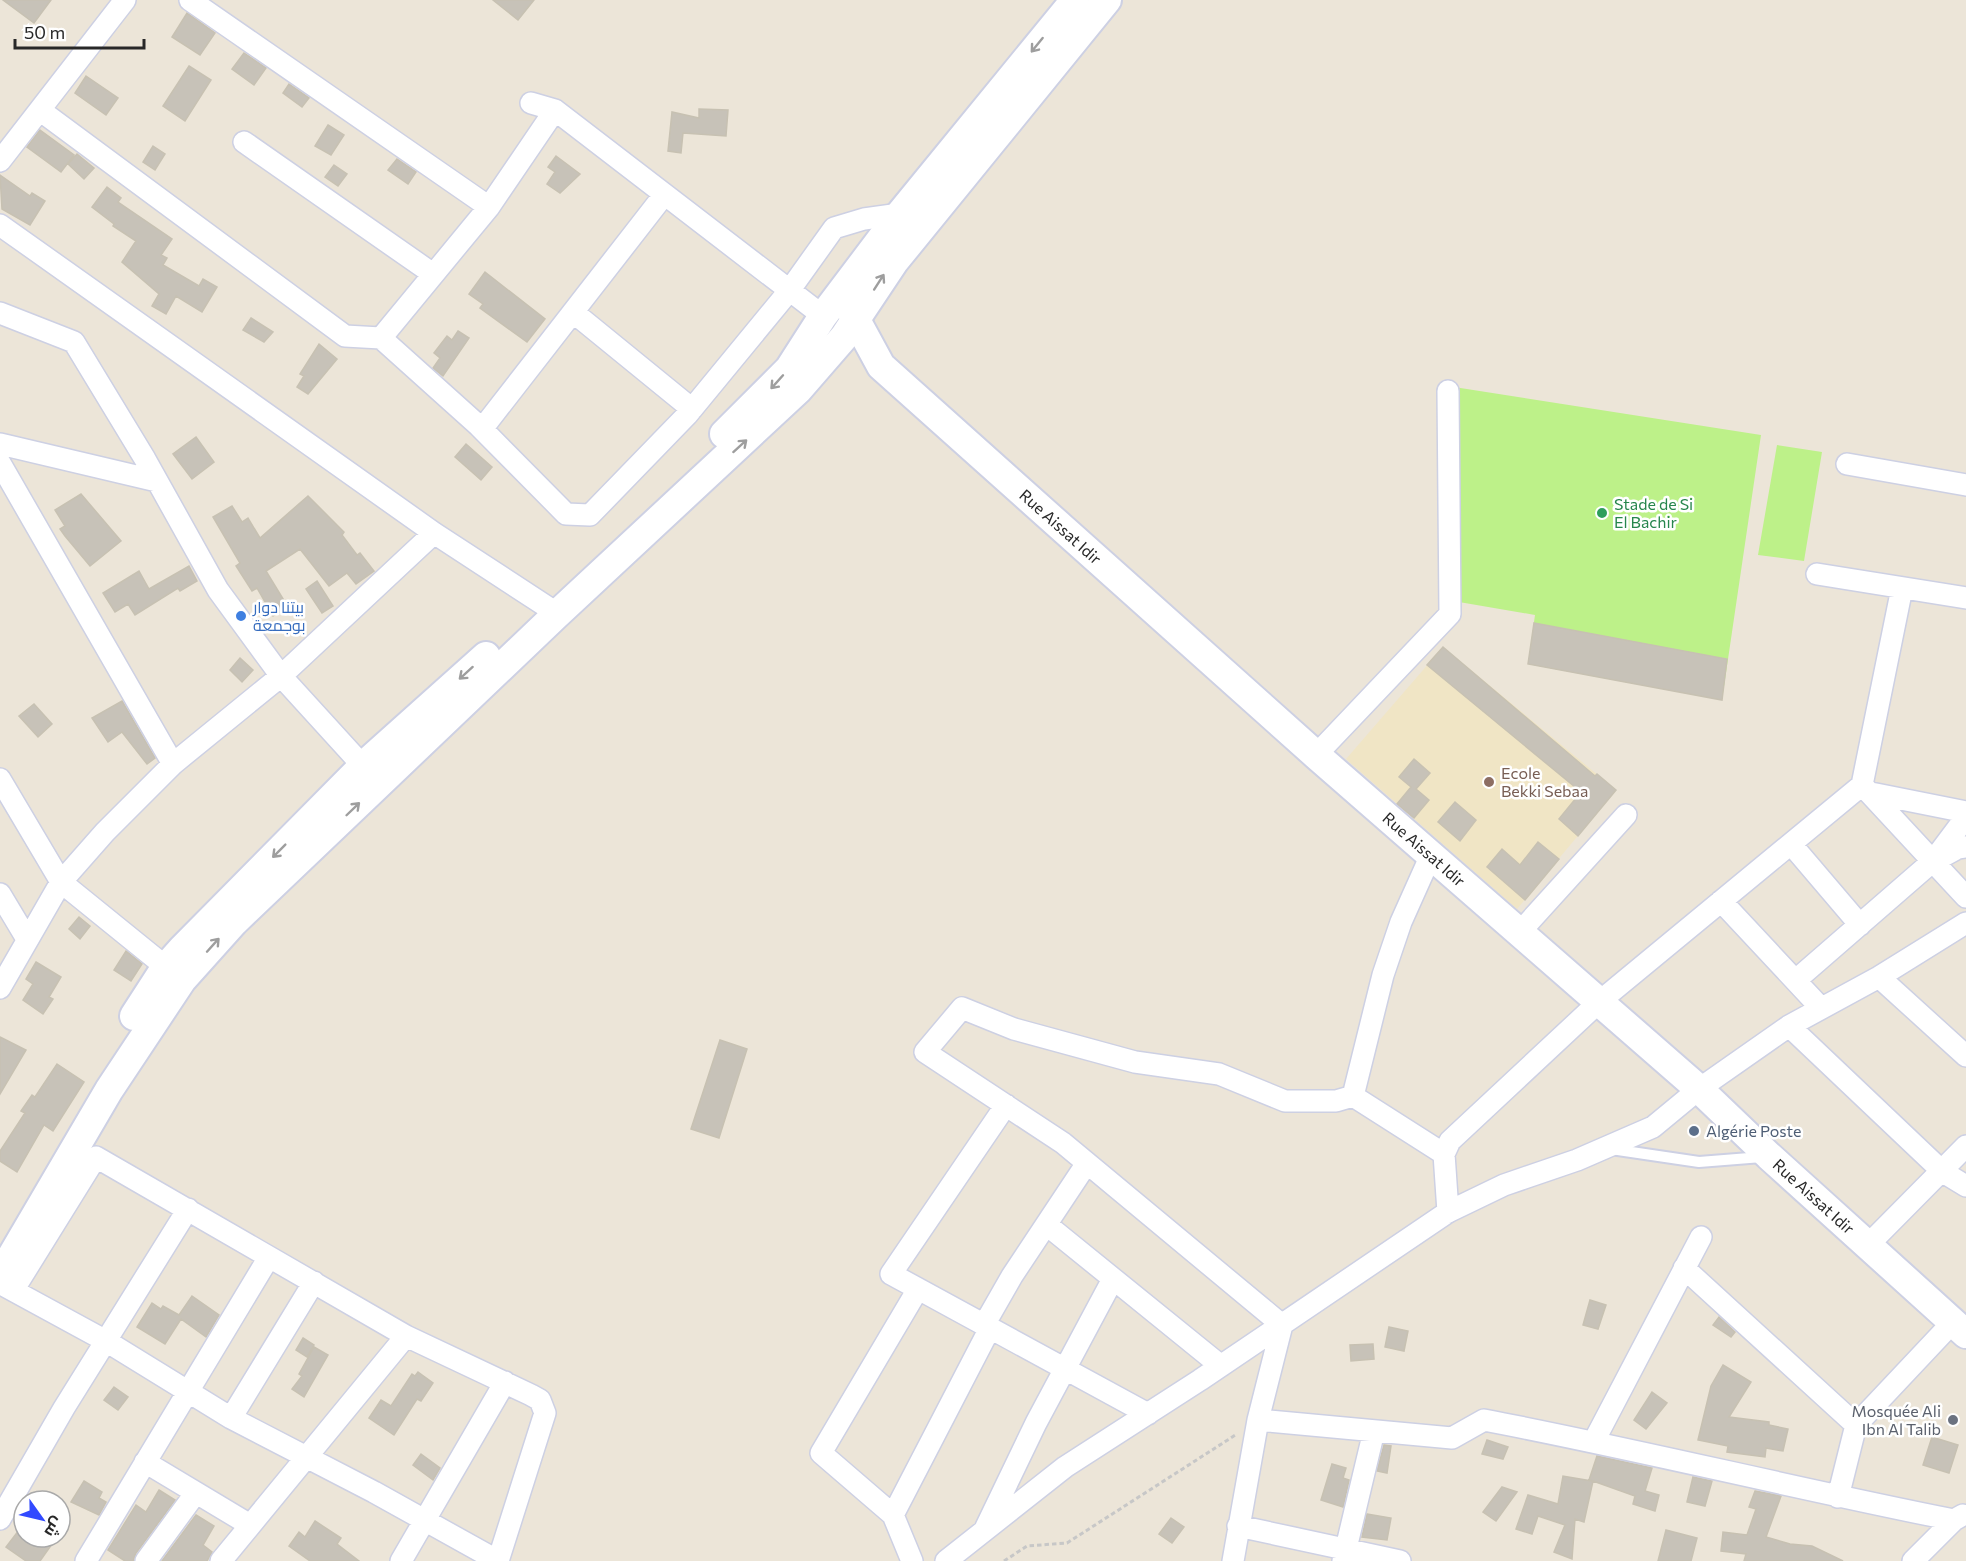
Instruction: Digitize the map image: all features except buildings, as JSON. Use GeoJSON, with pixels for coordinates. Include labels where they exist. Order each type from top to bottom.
{"type":"FeatureCollection","features":[{"type":"Feature","properties":{"kind":"main road"},"geometry":{"type":"LineString","coordinates":[[0,1242],[121,1036],[174,974],[363,766],[551,609],[777,412],[817,349],[828,309],[900,214],[1075,0]]}},
{"type":"Feature","properties":{"kind":"main road"},"geometry":{"type":"LineString","coordinates":[[817,349],[857,318],[894,262],[1107,0]]}},
{"type":"Feature","properties":{"kind":"main road"},"geometry":{"type":"LineString","coordinates":[[828,309],[846,305],[857,318],[863,336],[880,366]]}},
{"type":"Feature","properties":{"kind":"main road"},"geometry":{"type":"LineString","coordinates":[[817,349],[880,366]]}},
{"type":"Feature","properties":{"kind":"main road","name":"Rue Aissat Idir"},"geometry":{"type":"LineString","coordinates":[[880,366],[1316,754],[1699,1089],[1769,1156],[1959,1328]]}},
{"type":"Feature","properties":{"kind":"main road"},"geometry":{"type":"LineString","coordinates":[[5,1283],[174,974],[234,922],[551,609]]}},
{"type":"Feature","properties":{"kind":"street"},"geometry":{"type":"LineString","coordinates":[[0,161],[125,0]]}},
{"type":"Feature","properties":{"kind":"street"},"geometry":{"type":"LineString","coordinates":[[190,0],[489,207]]}},
{"type":"Feature","properties":{"kind":"street"},"geometry":{"type":"LineString","coordinates":[[531,103],[555,110],[789,291],[828,309]]}},
{"type":"Feature","properties":{"kind":"street"},"geometry":{"type":"LineString","coordinates":[[381,338],[489,207],[555,110]]}},
{"type":"Feature","properties":{"kind":"street"},"geometry":{"type":"LineString","coordinates":[[41,111],[345,336],[381,338],[482,429],[566,514],[590,514],[692,409],[789,291],[834,228],[864,219],[900,214]]}},
{"type":"Feature","properties":{"kind":"street"},"geometry":{"type":"LineString","coordinates":[[244,142],[433,274]]}},
{"type":"Feature","properties":{"kind":"street"},"geometry":{"type":"LineString","coordinates":[[482,429],[664,195]]}},
{"type":"Feature","properties":{"kind":"street"},"geometry":{"type":"LineString","coordinates":[[0,225],[434,532],[551,609]]}},
{"type":"Feature","properties":{"kind":"street"},"geometry":{"type":"LineString","coordinates":[[573,312],[692,409]]}},
{"type":"Feature","properties":{"kind":"street"},"geometry":{"type":"LineString","coordinates":[[0,313],[74,342],[157,481],[218,590],[281,676],[363,766]]}},
{"type":"Feature","properties":{"kind":"street"},"geometry":{"type":"LineString","coordinates":[[1316,754],[1450,614],[1448,391]]}},
{"type":"Feature","properties":{"kind":"street"},"geometry":{"type":"LineString","coordinates":[[0,444],[157,481]]}},
{"type":"Feature","properties":{"kind":"street"},"geometry":{"type":"LineString","coordinates":[[0,463],[173,764]]}},
{"type":"Feature","properties":{"kind":"street"},"geometry":{"type":"LineString","coordinates":[[1847,464],[1966,484]]}},
{"type":"Feature","properties":{"kind":"street"},"geometry":{"type":"LineString","coordinates":[[0,988],[61,882],[105,832],[173,764],[281,676],[434,532]]}},
{"type":"Feature","properties":{"kind":"street"},"geometry":{"type":"LineString","coordinates":[[1817,574],[1966,598]]}},
{"type":"Feature","properties":{"kind":"street"},"geometry":{"type":"LineString","coordinates":[[1448,1212],[1444,1154],[1450,1141],[1599,1002],[1791,844],[1867,789],[1902,588]]}},
{"type":"Feature","properties":{"kind":"street"},"geometry":{"type":"LineString","coordinates":[[0,779],[61,882],[174,974]]}},
{"type":"Feature","properties":{"kind":"street"},"geometry":{"type":"LineString","coordinates":[[1867,789],[1966,812]]}},
{"type":"Feature","properties":{"kind":"street"},"geometry":{"type":"LineString","coordinates":[[1867,789],[1966,897]]}},
{"type":"Feature","properties":{"kind":"street"},"geometry":{"type":"LineString","coordinates":[[1520,933],[1626,814]]}},
{"type":"Feature","properties":{"kind":"street"},"geometry":{"type":"LineString","coordinates":[[1796,980],[1933,861],[1966,817]]}},
{"type":"Feature","properties":{"kind":"street"},"geometry":{"type":"LineString","coordinates":[[1791,844],[1860,925]]}},
{"type":"Feature","properties":{"kind":"street"},"geometry":{"type":"LineString","coordinates":[[1933,861],[1958,848],[1966,847]]}},
{"type":"Feature","properties":{"kind":"street"},"geometry":{"type":"LineString","coordinates":[[1353,1096],[1383,975],[1401,922],[1431,855]]}},
{"type":"Feature","properties":{"kind":"street"},"geometry":{"type":"LineString","coordinates":[[0,894],[27,939]]}},
{"type":"Feature","properties":{"kind":"street"},"geometry":{"type":"LineString","coordinates":[[1721,901],[1820,1007]]}},
{"type":"Feature","properties":{"kind":"street"},"geometry":{"type":"LineString","coordinates":[[946,1561],[1065,1467],[1221,1366],[1448,1212],[1504,1185],[1606,1148],[1653,1127],[1699,1089],[1789,1026],[1963,928]]}},
{"type":"Feature","properties":{"kind":"street"},"geometry":{"type":"LineString","coordinates":[[1879,977],[1966,1056]]}},
{"type":"Feature","properties":{"kind":"street"},"geometry":{"type":"LineString","coordinates":[[1282,1325],[1063,1143],[925,1052],[962,1008],[1014,1029],[1135,1062],[1219,1074],[1285,1101],[1336,1101],[1353,1096],[1444,1154]]}},
{"type":"Feature","properties":{"kind":"street"},"geometry":{"type":"LineString","coordinates":[[1789,1026],[1943,1172],[1966,1186]]}},
{"type":"Feature","properties":{"kind":"street"},"geometry":{"type":"LineString","coordinates":[[1006,1105],[891,1274],[1148,1414]]}},
{"type":"Feature","properties":{"kind":"street"},"geometry":{"type":"LineString","coordinates":[[1868,1245],[1943,1172],[1966,1146]]}},
{"type":"Feature","properties":{"kind":"street"},"geometry":{"type":"LineString","coordinates":[[96,1157],[188,1209],[406,1336],[540,1400],[545,1413],[498,1561],[231,1418],[106,1341],[5,1283],[96,1157]]}},
{"type":"Feature","properties":{"kind":"street"},"geometry":{"type":"LineString","coordinates":[[893,1515],[987,1326],[1087,1163]]}},
{"type":"Feature","properties":{"kind":"street"},"geometry":{"type":"LineString","coordinates":[[0,1519],[188,1209]]}},
{"type":"Feature","properties":{"kind":"street"},"geometry":{"type":"LineString","coordinates":[[1047,1225],[1221,1366]]}},
{"type":"Feature","properties":{"kind":"street"},"geometry":{"type":"LineString","coordinates":[[1594,1441],[1701,1237]]}},
{"type":"Feature","properties":{"kind":"street"},"geometry":{"type":"LineString","coordinates":[[86,1561],[269,1257]]}},
{"type":"Feature","properties":{"kind":"street"},"geometry":{"type":"LineString","coordinates":[[1684,1268],[1856,1425]]}},
{"type":"Feature","properties":{"kind":"street"},"geometry":{"type":"LineString","coordinates":[[983,1533],[1113,1279]]}},
{"type":"Feature","properties":{"kind":"street"},"geometry":{"type":"LineString","coordinates":[[231,1418],[314,1282]]}},
{"type":"Feature","properties":{"kind":"street"},"geometry":{"type":"LineString","coordinates":[[912,1561],[893,1515],[821,1453],[918,1289]]}},
{"type":"Feature","properties":{"kind":"street"},"geometry":{"type":"LineString","coordinates":[[1233,1561],[1258,1420],[1282,1325]]}},
{"type":"Feature","properties":{"kind":"street"},"geometry":{"type":"LineString","coordinates":[[1838,1497],[1856,1425],[1959,1328]]}},
{"type":"Feature","properties":{"kind":"street"},"geometry":{"type":"LineString","coordinates":[[221,1561],[406,1336]]}},
{"type":"Feature","properties":{"kind":"street"},"geometry":{"type":"LineString","coordinates":[[401,1561],[505,1382]]}},
{"type":"Feature","properties":{"kind":"street"},"geometry":{"type":"LineString","coordinates":[[1258,1420],[1452,1438],[1484,1420],[1594,1441],[1838,1497],[1960,1517]]}},
{"type":"Feature","properties":{"kind":"street"},"geometry":{"type":"LineString","coordinates":[[1345,1555],[1374,1431]]}},
{"type":"Feature","properties":{"kind":"street"},"geometry":{"type":"LineString","coordinates":[[145,1462],[250,1525]]}},
{"type":"Feature","properties":{"kind":"street"},"geometry":{"type":"LineString","coordinates":[[146,1561],[195,1494]]}},
{"type":"Feature","properties":{"kind":"street"},"geometry":{"type":"LineString","coordinates":[[1921,1559],[1960,1517]]}},
{"type":"Feature","properties":{"kind":"street"},"geometry":{"type":"LineString","coordinates":[[1238,1526],[1345,1555],[1400,1561]]}},
{"type":"Feature","properties":{"kind":"lane"},"geometry":{"type":"LineString","coordinates":[[1606,1148],[1699,1162],[1769,1156]]}},
{"type":"Feature","properties":{"kind":"path"},"geometry":{"type":"LineString","coordinates":[[1004,1561],[1027,1546],[1067,1543],[1258,1420]]}},
{"type":"Feature","properties":{"kind":"shaded area","name":"Ecole Bekki Sebaa"},"geometry":{"type":"Polygon","coordinates":[[[1443,647],[1616,790],[1517,909],[1346,759],[1443,647]]]}},
{"type":"Feature","properties":{"kind":"green space","name":"Stade de Si El Bachir"},"geometry":{"type":"Polygon","coordinates":[[[1454,387],[1761,435],[1722,700],[1528,664],[1535,615],[1459,602],[1454,387]]]}},
{"type":"Feature","properties":{"kind":"green space"},"geometry":{"type":"Polygon","coordinates":[[[1777,445],[1822,452],[1804,561],[1758,555],[1777,445]]]}},
{"type":"Feature","properties":{"kind":"place","name":"Stade de Si El Bachir"},"geometry":{"type":"Point","coordinates":[1602,513]}},
{"type":"Feature","properties":{"kind":"place","name":"بيتنا دوار بوجمعة"},"geometry":{"type":"Point","coordinates":[241,616]}},
{"type":"Feature","properties":{"kind":"place","name":"Ecole Bekki Sebaa"},"geometry":{"type":"Point","coordinates":[1489,782]}},
{"type":"Feature","properties":{"kind":"place","name":"Algérie Poste"},"geometry":{"type":"Point","coordinates":[1694,1131]}},
{"type":"Feature","properties":{"kind":"place","name":"Mosquée Ali Ibn Al Talib"},"geometry":{"type":"Point","coordinates":[1953,1420]}}]}
